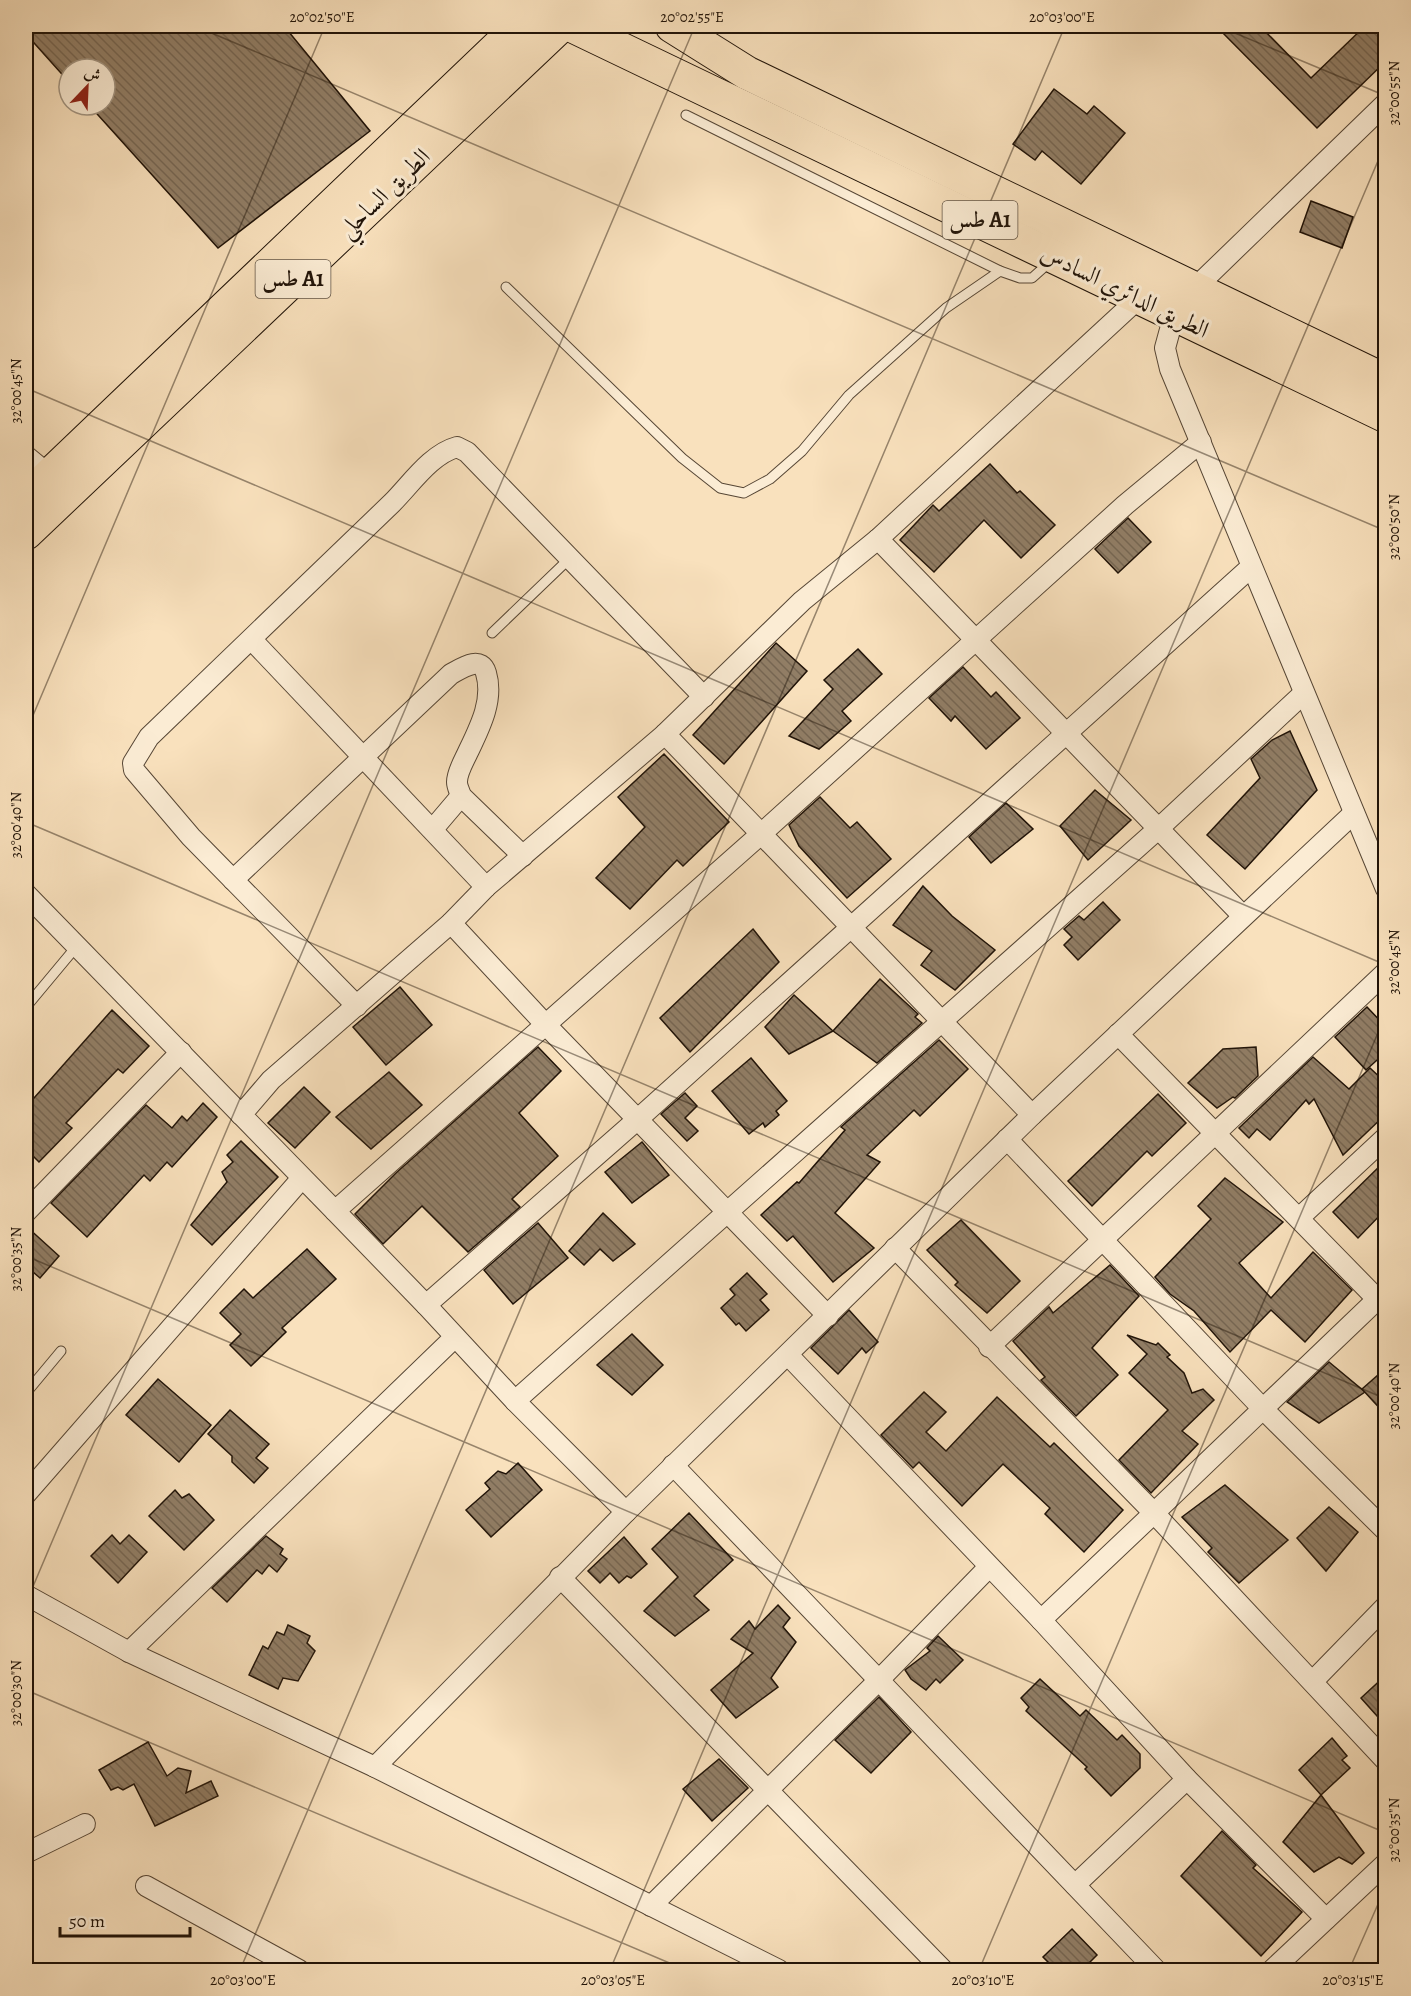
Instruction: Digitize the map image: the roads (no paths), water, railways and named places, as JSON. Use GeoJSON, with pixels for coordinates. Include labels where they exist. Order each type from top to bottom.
{"type":"FeatureCollection","features":[{"type":"Feature","properties":{"kind":"highway","name":"الطريق الساحلي"},"geometry":{"type":"LineString","coordinates":[[26,498],[37,466],[520,26]]}},
{"type":"Feature","properties":{"kind":"highway","name":"الطريق الساحلي"},"geometry":{"type":"LineString","coordinates":[[26,533],[560,26]]}},
{"type":"Feature","properties":{"kind":"highway","name":"الطريق الدائري السادس"},"geometry":{"type":"LineString","coordinates":[[573,26],[1139,298],[1183,302],[1386,381]]}},
{"type":"Feature","properties":{"kind":"highway","name":"الطريق الدائري السادس"},"geometry":{"type":"LineString","coordinates":[[672,26],[747,73],[1183,302],[1386,416]]}},
{"type":"Feature","properties":{"kind":"highway"},"geometry":{"type":"LineString","coordinates":[[707,26],[747,73],[742,107]]}},
{"type":"Feature","properties":{"kind":"street"},"geometry":{"type":"LineString","coordinates":[[1386,103],[1183,302],[1165,348],[1170,369],[1250,568],[1386,890]]}},
{"type":"Feature","properties":{"kind":"street"},"geometry":{"type":"LineString","coordinates":[[241,1115],[271,1080],[451,923],[486,887],[665,734],[802,602],[878,539],[1139,298]]}},
{"type":"Feature","properties":{"kind":"street"},"geometry":{"type":"LineString","coordinates":[[335,1211],[761,834],[1125,505],[1201,442]]}},
{"type":"Feature","properties":{"kind":"street"},"geometry":{"type":"LineString","coordinates":[[357,1006],[191,837],[134,771],[133,763],[149,737],[252,640],[445,450],[457,447],[467,452],[704,697]]}},
{"type":"Feature","properties":{"kind":"street"},"geometry":{"type":"LineString","coordinates":[[878,539],[1243,916]]}},
{"type":"Feature","properties":{"kind":"street"},"geometry":{"type":"LineString","coordinates":[[426,1305],[638,1119],[1250,568]]}},
{"type":"Feature","properties":{"kind":"street"},"geometry":{"type":"LineString","coordinates":[[252,640],[364,755],[486,887]]}},
{"type":"Feature","properties":{"kind":"street"},"geometry":{"type":"LineString","coordinates":[[234,880],[451,674],[471,663],[479,664],[484,668],[489,682],[486,712],[461,767],[457,783],[461,796],[523,856]]}},
{"type":"Feature","properties":{"kind":"street"},"geometry":{"type":"LineString","coordinates":[[515,1401],[1158,829],[1303,694]]}},
{"type":"Feature","properties":{"kind":"street"},"geometry":{"type":"LineString","coordinates":[[665,734],[1032,1115]]}},
{"type":"Feature","properties":{"kind":"street"},"geometry":{"type":"LineString","coordinates":[[433,829],[461,796]]}},
{"type":"Feature","properties":{"kind":"street"},"geometry":{"type":"LineString","coordinates":[[375,1767],[560,1577],[895,1248],[1032,1115],[1354,813]]}},
{"type":"Feature","properties":{"kind":"street"},"geometry":{"type":"LineString","coordinates":[[26,894],[182,1052],[426,1305],[515,1401],[626,1512]]}},
{"type":"Feature","properties":{"kind":"street"},"geometry":{"type":"LineString","coordinates":[[451,923],[545,1024],[828,1316]]}},
{"type":"Feature","properties":{"kind":"street"},"geometry":{"type":"LineString","coordinates":[[989,1347],[1386,972]]}},
{"type":"Feature","properties":{"kind":"street"},"geometry":{"type":"LineString","coordinates":[[1041,1620],[1383,1299],[1299,1218],[1118,1034]]}},
{"type":"Feature","properties":{"kind":"street"},"geometry":{"type":"LineString","coordinates":[[26,1212],[182,1052]]}},
{"type":"Feature","properties":{"kind":"street"},"geometry":{"type":"LineString","coordinates":[[1299,1218],[1386,1137]]}},
{"type":"Feature","properties":{"kind":"street"},"geometry":{"type":"LineString","coordinates":[[1007,1139],[1102,1242],[1264,1410],[1386,1531]]}},
{"type":"Feature","properties":{"kind":"street"},"geometry":{"type":"LineString","coordinates":[[26,1494],[302,1178]]}},
{"type":"Feature","properties":{"kind":"street"},"geometry":{"type":"LineString","coordinates":[[895,1248],[989,1347],[1154,1513],[1386,1761]]}},
{"type":"Feature","properties":{"kind":"street"},"geometry":{"type":"LineString","coordinates":[[129,1652],[455,1337]]}},
{"type":"Feature","properties":{"kind":"street"},"geometry":{"type":"LineString","coordinates":[[788,1355],[988,1568],[1041,1620],[1187,1779],[1326,1919]]}},
{"type":"Feature","properties":{"kind":"street"},"geometry":{"type":"LineString","coordinates":[[673,1465],[1075,1885],[1145,1967]]}},
{"type":"Feature","properties":{"kind":"street"},"geometry":{"type":"LineString","coordinates":[[651,1906],[879,1680],[988,1568]]}},
{"type":"Feature","properties":{"kind":"street"},"geometry":{"type":"LineString","coordinates":[[560,1577],[943,1971]]}},
{"type":"Feature","properties":{"kind":"street"},"geometry":{"type":"LineString","coordinates":[[26,1595],[129,1652],[375,1767],[780,1971]]}},
{"type":"Feature","properties":{"kind":"street"},"geometry":{"type":"LineString","coordinates":[[1313,1681],[1386,1606]]}},
{"type":"Feature","properties":{"kind":"street"},"geometry":{"type":"LineString","coordinates":[[1075,1885],[1187,1779]]}},
{"type":"Feature","properties":{"kind":"street"},"geometry":{"type":"LineString","coordinates":[[26,1853],[85,1824]]}},
{"type":"Feature","properties":{"kind":"street"},"geometry":{"type":"LineString","coordinates":[[1272,1971],[1386,1863]]}},
{"type":"Feature","properties":{"kind":"street"},"geometry":{"type":"LineString","coordinates":[[146,1886],[299,1971]]}},
{"type":"Feature","properties":{"kind":"lane"},"geometry":{"type":"LineString","coordinates":[[686,115],[1000,271],[1020,278],[1032,278],[1045,268],[1054,256]]}},
{"type":"Feature","properties":{"kind":"lane"},"geometry":{"type":"LineString","coordinates":[[506,287],[682,458],[720,488],[744,493],[770,480],[802,452],[849,395],[946,308],[1000,271]]}},
{"type":"Feature","properties":{"kind":"lane"},"geometry":{"type":"LineString","coordinates":[[492,633],[570,558]]}},
{"type":"Feature","properties":{"kind":"lane"},"geometry":{"type":"LineString","coordinates":[[26,1007],[76,947]]}},
{"type":"Feature","properties":{"kind":"lane"},"geometry":{"type":"LineString","coordinates":[[26,1393],[61,1351]]}}]}
